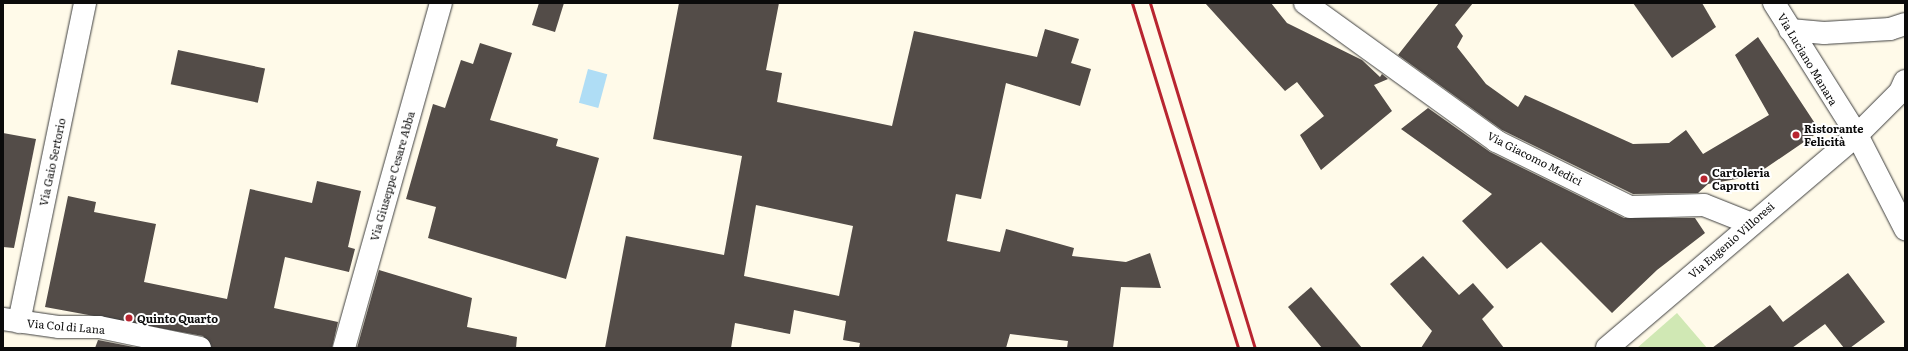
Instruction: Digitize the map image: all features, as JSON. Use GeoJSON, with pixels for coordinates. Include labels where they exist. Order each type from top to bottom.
{"type":"FeatureCollection","features":[{"type":"Feature","properties":{"kind":"street","name":"Via Gaio Sertorio"},"geometry":{"type":"LineString","coordinates":[[11,321],[85,3]]}},
{"type":"Feature","properties":{"kind":"street","name":"Via Giuseppe Cesare Abba"},"geometry":{"type":"LineString","coordinates":[[344,348],[441,3]]}},
{"type":"Feature","properties":{"kind":"street","name":"Via Giacomo Medici"},"geometry":{"type":"LineString","coordinates":[[1304,3],[1496,141],[1630,207],[1704,205],[1749,224]]}},
{"type":"Feature","properties":{"kind":"street","name":"Via Luciano Manara"},"geometry":{"type":"LineString","coordinates":[[1774,3],[1857,135],[1905,229]]}},
{"type":"Feature","properties":{"kind":"street"},"geometry":{"type":"LineString","coordinates":[[1790,30],[1824,33],[1890,29],[1905,24]]}},
{"type":"Feature","properties":{"kind":"street","name":"Via Eugenio Villoresi"},"geometry":{"type":"LineString","coordinates":[[1607,348],[1749,224],[1857,135],[1900,92],[1905,81]]}},
{"type":"Feature","properties":{"kind":"street","name":"Via Col di Lana"},"geometry":{"type":"LineString","coordinates":[[11,321],[59,328],[99,327],[200,348]]}},
{"type":"Feature","properties":{"kind":"green space"},"geometry":{"type":"Polygon","coordinates":[[[1677,313],[1707,348],[1637,348],[1677,313]]]}},
{"type":"Feature","properties":{"kind":"water"},"geometry":{"type":"Polygon","coordinates":[[[588,69],[607,74],[598,108],[579,103],[588,69]]]}},
{"type":"Feature","properties":{"kind":"building"},"geometry":{"type":"Polygon","coordinates":[[[539,3],[564,3],[555,32],[532,25],[539,3]]]}},
{"type":"Feature","properties":{"kind":"building"},"geometry":{"type":"Polygon","coordinates":[[[679,3],[779,3],[766,70],[782,73],[777,102],[892,126],[914,31],[1037,57],[1045,29],[1079,39],[1071,63],[1091,69],[1080,106],[1006,83],[981,199],[956,194],[947,241],[1000,252],[1006,229],[1074,248],[1072,256],[1126,262],[1150,253],[1161,288],[1121,287],[1113,348],[1067,348],[1068,341],[1010,334],[1006,348],[859,348],[860,343],[843,340],[846,321],[794,310],[790,334],[735,323],[731,348],[605,348],[626,236],[724,255],[742,156],[653,139],[679,3]],[[756,205],[744,276],[839,296],[853,226],[756,205]]]}},
{"type":"Feature","properties":{"kind":"building"},"geometry":{"type":"Polygon","coordinates":[[[1205,3],[1271,3],[1287,23],[1362,60],[1380,77],[1382,74],[1388,79],[1374,85],[1392,111],[1321,170],[1300,135],[1324,116],[1297,82],[1285,91],[1205,3]]]}},
{"type":"Feature","properties":{"kind":"building"},"geometry":{"type":"Polygon","coordinates":[[[1439,3],[1473,3],[1455,25],[1463,36],[1457,47],[1486,84],[1518,107],[1525,95],[1633,144],[1669,143],[1686,130],[1703,154],[1769,115],[1735,55],[1758,37],[1820,131],[1754,176],[1708,184],[1698,193],[1633,194],[1502,130],[1398,55],[1439,3]]]}},
{"type":"Feature","properties":{"kind":"building"},"geometry":{"type":"Polygon","coordinates":[[[1633,3],[1702,3],[1716,27],[1672,58],[1633,3]]]}},
{"type":"Feature","properties":{"kind":"building"},"geometry":{"type":"Polygon","coordinates":[[[480,43],[512,53],[490,120],[558,139],[556,146],[599,158],[566,279],[428,238],[436,207],[406,199],[433,104],[445,108],[461,60],[473,64],[480,43]]]}},
{"type":"Feature","properties":{"kind":"building"},"geometry":{"type":"Polygon","coordinates":[[[178,50],[265,69],[258,103],[171,84],[178,50]]]}},
{"type":"Feature","properties":{"kind":"building"},"geometry":{"type":"Polygon","coordinates":[[[1428,108],[1490,152],[1624,218],[1695,218],[1705,233],[1657,270],[1612,313],[1541,242],[1507,269],[1462,221],[1492,194],[1401,129],[1428,108]]]}},
{"type":"Feature","properties":{"kind":"building"},"geometry":{"type":"Polygon","coordinates":[[[3,133],[36,139],[14,248],[3,247],[3,133]]]}},
{"type":"Feature","properties":{"kind":"building"},"geometry":{"type":"Polygon","coordinates":[[[317,181],[361,191],[348,247],[355,249],[349,272],[285,257],[274,308],[338,322],[332,348],[212,348],[203,336],[45,307],[68,196],[96,202],[94,212],[156,224],[144,282],[227,299],[250,189],[312,203],[317,181]]]}},
{"type":"Feature","properties":{"kind":"building"},"geometry":{"type":"Polygon","coordinates":[[[1423,256],[1459,295],[1473,283],[1494,307],[1482,319],[1504,348],[1421,348],[1432,331],[1390,284],[1423,256]]]}},
{"type":"Feature","properties":{"kind":"building"},"geometry":{"type":"Polygon","coordinates":[[[379,270],[472,298],[467,327],[517,337],[516,348],[357,348],[379,270]]]}},
{"type":"Feature","properties":{"kind":"building"},"geometry":{"type":"Polygon","coordinates":[[[1848,273],[1885,322],[1850,348],[1844,348],[1825,324],[1792,348],[1712,348],[1770,305],[1783,322],[1848,273]]]}},
{"type":"Feature","properties":{"kind":"building"},"geometry":{"type":"Polygon","coordinates":[[[1311,287],[1362,348],[1322,348],[1288,307],[1311,287]]]}},
{"type":"Feature","properties":{"kind":"building"},"geometry":{"type":"Polygon","coordinates":[[[98,340],[139,348],[95,348],[98,340]]]}},
{"type":"Feature","properties":{"kind":"railway"},"geometry":{"type":"LineString","coordinates":[[1132,3],[1238,348]]}},
{"type":"Feature","properties":{"kind":"railway"},"geometry":{"type":"LineString","coordinates":[[1150,3],[1255,348]]}},
{"type":"Feature","properties":{"kind":"place","name":"Ristorante Felicità"},"geometry":{"type":"Point","coordinates":[1796,135]}},
{"type":"Feature","properties":{"kind":"place","name":"Cartoleria Caprotti"},"geometry":{"type":"Point","coordinates":[1704,179]}},
{"type":"Feature","properties":{"kind":"place","name":"Quinto Quarto"},"geometry":{"type":"Point","coordinates":[129,318]}}]}
